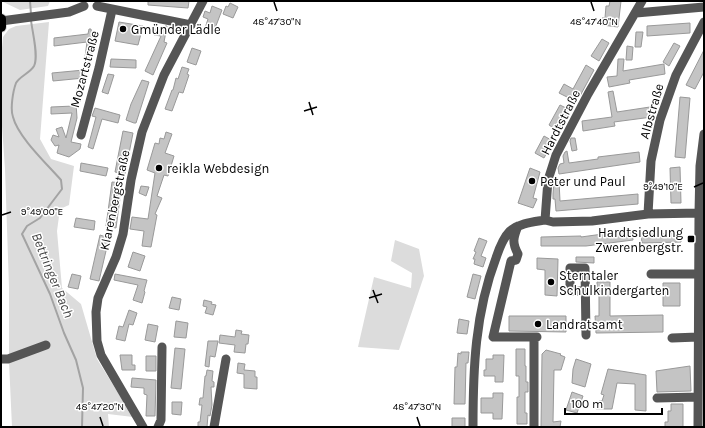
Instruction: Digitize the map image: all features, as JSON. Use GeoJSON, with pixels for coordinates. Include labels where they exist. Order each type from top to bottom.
{"type":"FeatureCollection","features":[{"type":"Feature","properties":{"kind":"main road"},"geometry":{"type":"LineString","coordinates":[[1,20],[1,27]]}},
{"type":"Feature","properties":{"kind":"street","name":"Klarenbergstraße"},"geometry":{"type":"LineString","coordinates":[[143,427],[101,355],[97,341],[96,312],[98,298],[116,257],[122,234],[131,180],[142,132],[164,75],[202,1]]}},
{"type":"Feature","properties":{"kind":"street","name":"Hardtstraße"},"geometry":{"type":"LineString","coordinates":[[545,220],[548,180],[556,155],[588,94],[642,1]]}},
{"type":"Feature","properties":{"kind":"street"},"geometry":{"type":"LineString","coordinates":[[1,20],[69,12],[85,4],[88,10],[91,11],[96,9],[97,4],[112,10],[191,24]]}},
{"type":"Feature","properties":{"kind":"street"},"geometry":{"type":"LineString","coordinates":[[636,13],[704,7]]}},
{"type":"Feature","properties":{"kind":"street","name":"Mozartstraße"},"geometry":{"type":"LineString","coordinates":[[80,135],[99,68],[112,10]]}},
{"type":"Feature","properties":{"kind":"street","name":"Albstraße"},"geometry":{"type":"LineString","coordinates":[[648,214],[651,161],[660,120],[676,75],[704,22]]}},
{"type":"Feature","properties":{"kind":"street"},"geometry":{"type":"LineString","coordinates":[[698,427],[699,274],[701,257],[699,213],[700,166],[704,134]]}},
{"type":"Feature","properties":{"kind":"street"},"geometry":{"type":"LineString","coordinates":[[473,427],[475,346],[480,314],[491,270],[501,244],[508,234],[518,226],[545,220],[553,222],[592,221],[648,214],[699,213]]}},
{"type":"Feature","properties":{"kind":"street"},"geometry":{"type":"LineString","coordinates":[[518,226],[514,237],[514,247],[518,254],[516,260],[511,261],[493,337],[535,337],[534,427]]}},
{"type":"Feature","properties":{"kind":"street"},"geometry":{"type":"LineString","coordinates":[[651,274],[699,274]]}},
{"type":"Feature","properties":{"kind":"street"},"geometry":{"type":"LineString","coordinates":[[585,291],[586,335]]}},
{"type":"Feature","properties":{"kind":"street"},"geometry":{"type":"LineString","coordinates":[[672,338],[698,337]]}},
{"type":"Feature","properties":{"kind":"street"},"geometry":{"type":"LineString","coordinates":[[1,359],[8,359],[46,345]]}},
{"type":"Feature","properties":{"kind":"street"},"geometry":{"type":"LineString","coordinates":[[158,427],[161,420],[162,347]]}},
{"type":"Feature","properties":{"kind":"street"},"geometry":{"type":"LineString","coordinates":[[214,427],[226,359]]}},
{"type":"Feature","properties":{"kind":"street"},"geometry":{"type":"LineString","coordinates":[[657,398],[698,397]]}},
{"type":"Feature","properties":{"kind":"shaded area"},"geometry":{"type":"Polygon","coordinates":[[[1,1],[50,1],[48,6],[20,10],[1,1]]]}},
{"type":"Feature","properties":{"kind":"shaded area"},"geometry":{"type":"Polygon","coordinates":[[[49,22],[40,139],[51,159],[74,166],[69,205],[60,209],[57,231],[62,288],[81,304],[97,359],[133,417],[108,414],[109,427],[12,427],[9,362],[9,287],[2,126],[1,59],[3,37],[9,29],[16,26],[49,22]]]}},
{"type":"Feature","properties":{"kind":"shaded area"},"geometry":{"type":"Polygon","coordinates":[[[395,240],[419,249],[424,276],[399,350],[358,347],[374,277],[411,288],[412,273],[391,261],[395,240]]]}},
{"type":"Feature","properties":{"kind":"building"},"geometry":{"type":"Polygon","coordinates":[[[148,1],[189,1],[188,8],[148,5],[148,1]]]}},
{"type":"Feature","properties":{"kind":"building"},"geometry":{"type":"Polygon","coordinates":[[[610,1],[621,1],[618,27],[602,25],[602,18],[605,18],[606,6],[609,6],[610,1]]]}},
{"type":"Feature","properties":{"kind":"building"},"geometry":{"type":"Polygon","coordinates":[[[230,3],[238,7],[233,18],[223,14],[226,6],[228,7],[230,3]]]}},
{"type":"Feature","properties":{"kind":"building"},"geometry":{"type":"Polygon","coordinates":[[[212,6],[222,10],[214,31],[205,28],[208,19],[203,17],[205,11],[210,13],[212,6]]]}},
{"type":"Feature","properties":{"kind":"building"},"geometry":{"type":"Polygon","coordinates":[[[119,22],[143,26],[138,45],[115,41],[119,22]]]}},
{"type":"Feature","properties":{"kind":"building"},"geometry":{"type":"Polygon","coordinates":[[[690,23],[690,33],[647,36],[647,26],[690,23]]]}},
{"type":"Feature","properties":{"kind":"building"},"geometry":{"type":"Polygon","coordinates":[[[165,26],[167,26],[164,42],[167,43],[153,75],[145,71],[161,36],[154,35],[155,29],[163,31],[165,26]]]}},
{"type":"Feature","properties":{"kind":"building"},"geometry":{"type":"Polygon","coordinates":[[[89,29],[91,29],[93,46],[90,66],[84,65],[87,42],[54,46],[54,38],[88,34],[89,29]]]}},
{"type":"Feature","properties":{"kind":"building"},"geometry":{"type":"Polygon","coordinates":[[[636,32],[643,32],[641,47],[635,47],[636,32]]]}},
{"type":"Feature","properties":{"kind":"building"},"geometry":{"type":"Polygon","coordinates":[[[602,39],[609,43],[599,61],[591,56],[602,39]]]}},
{"type":"Feature","properties":{"kind":"building"},"geometry":{"type":"Polygon","coordinates":[[[674,43],[680,46],[669,66],[663,62],[674,43]]]}},
{"type":"Feature","properties":{"kind":"building"},"geometry":{"type":"Polygon","coordinates":[[[627,46],[633,47],[632,60],[626,60],[627,46]]]}},
{"type":"Feature","properties":{"kind":"building"},"geometry":{"type":"Polygon","coordinates":[[[192,48],[201,51],[196,65],[187,62],[192,48]]]}},
{"type":"Feature","properties":{"kind":"building"},"geometry":{"type":"Polygon","coordinates":[[[704,50],[704,72],[695,89],[686,85],[704,50]]]}},
{"type":"Feature","properties":{"kind":"building"},"geometry":{"type":"Polygon","coordinates":[[[111,59],[136,60],[136,68],[110,67],[111,59]]]}},
{"type":"Feature","properties":{"kind":"building"},"geometry":{"type":"Polygon","coordinates":[[[618,59],[624,59],[623,71],[664,64],[665,74],[629,80],[630,83],[609,87],[607,77],[617,76],[618,59]]]}},
{"type":"Feature","properties":{"kind":"building"},"geometry":{"type":"Polygon","coordinates":[[[586,65],[594,70],[580,96],[576,94],[573,100],[559,93],[564,84],[573,89],[586,65]]]}},
{"type":"Feature","properties":{"kind":"building"},"geometry":{"type":"Polygon","coordinates":[[[182,67],[189,69],[187,74],[189,75],[183,93],[179,92],[172,111],[165,109],[176,78],[178,79],[182,67]]]}},
{"type":"Feature","properties":{"kind":"building"},"geometry":{"type":"Polygon","coordinates":[[[84,70],[84,78],[53,81],[52,73],[84,70]]]}},
{"type":"Feature","properties":{"kind":"building"},"geometry":{"type":"Polygon","coordinates":[[[108,74],[114,75],[108,94],[102,92],[108,74]]]}},
{"type":"Feature","properties":{"kind":"building"},"geometry":{"type":"Polygon","coordinates":[[[142,80],[149,82],[136,123],[134,123],[126,120],[131,104],[142,80]]]}},
{"type":"Feature","properties":{"kind":"building"},"geometry":{"type":"Polygon","coordinates":[[[78,85],[84,86],[80,102],[74,101],[78,85]]]}},
{"type":"Feature","properties":{"kind":"building"},"geometry":{"type":"Polygon","coordinates":[[[613,91],[617,112],[650,107],[652,117],[614,122],[615,126],[583,131],[582,121],[612,117],[608,92],[613,91]]]}},
{"type":"Feature","properties":{"kind":"building"},"geometry":{"type":"Polygon","coordinates":[[[680,97],[690,98],[685,158],[675,157],[680,97]]]}},
{"type":"Feature","properties":{"kind":"building"},"geometry":{"type":"Polygon","coordinates":[[[75,103],[77,118],[71,142],[81,144],[80,149],[69,157],[57,153],[59,145],[55,146],[51,140],[53,135],[59,137],[56,129],[62,127],[66,138],[72,113],[51,114],[51,107],[74,106],[75,103]]]}},
{"type":"Feature","properties":{"kind":"building"},"geometry":{"type":"Polygon","coordinates":[[[560,105],[570,110],[558,131],[549,125],[560,105]]]}},
{"type":"Feature","properties":{"kind":"building"},"geometry":{"type":"Polygon","coordinates":[[[95,108],[120,115],[118,123],[102,119],[93,149],[88,147],[96,117],[92,116],[95,108]]]}},
{"type":"Feature","properties":{"kind":"building"},"geometry":{"type":"Polygon","coordinates":[[[123,131],[133,133],[125,174],[115,172],[123,131]]]}},
{"type":"Feature","properties":{"kind":"building"},"geometry":{"type":"Polygon","coordinates":[[[166,132],[172,134],[165,153],[174,156],[168,176],[164,175],[157,196],[162,198],[155,214],[157,215],[151,247],[142,246],[144,231],[130,229],[132,217],[148,219],[155,173],[147,170],[155,143],[159,144],[160,138],[164,139],[166,132]]]}},
{"type":"Feature","properties":{"kind":"building"},"geometry":{"type":"Polygon","coordinates":[[[544,136],[553,141],[544,158],[535,153],[544,136]]]}},
{"type":"Feature","properties":{"kind":"building"},"geometry":{"type":"Polygon","coordinates":[[[571,138],[575,138],[577,150],[572,151],[570,141],[571,138]]]}},
{"type":"Feature","properties":{"kind":"building"},"geometry":{"type":"Polygon","coordinates":[[[567,151],[569,163],[598,159],[598,157],[639,152],[640,162],[559,174],[558,168],[560,164],[564,163],[563,156],[567,151]]]}},
{"type":"Feature","properties":{"kind":"building"},"geometry":{"type":"Polygon","coordinates":[[[81,163],[108,168],[106,176],[80,171],[81,163]]]}},
{"type":"Feature","properties":{"kind":"building"},"geometry":{"type":"Polygon","coordinates":[[[680,167],[681,203],[671,203],[670,168],[680,167]]]}},
{"type":"Feature","properties":{"kind":"building"},"geometry":{"type":"Polygon","coordinates":[[[530,168],[540,172],[533,198],[537,199],[533,208],[518,203],[530,168]]]}},
{"type":"Feature","properties":{"kind":"building"},"geometry":{"type":"Polygon","coordinates":[[[554,181],[559,181],[560,201],[638,194],[638,204],[556,211],[555,199],[553,199],[554,181]]]}},
{"type":"Feature","properties":{"kind":"building"},"geometry":{"type":"Polygon","coordinates":[[[112,182],[122,183],[116,228],[106,226],[112,182]]]}},
{"type":"Feature","properties":{"kind":"building"},"geometry":{"type":"Polygon","coordinates":[[[141,186],[149,187],[146,196],[139,193],[141,186]]]}},
{"type":"Feature","properties":{"kind":"building"},"geometry":{"type":"Polygon","coordinates":[[[76,218],[95,221],[94,230],[74,227],[76,218]]]}},
{"type":"Feature","properties":{"kind":"building"},"geometry":{"type":"Polygon","coordinates":[[[632,230],[633,240],[586,246],[541,246],[541,237],[581,237],[632,230]]]}},
{"type":"Feature","properties":{"kind":"building"},"geometry":{"type":"Polygon","coordinates":[[[681,233],[681,242],[642,243],[641,234],[681,233]]]}},
{"type":"Feature","properties":{"kind":"building"},"geometry":{"type":"Polygon","coordinates":[[[100,235],[109,238],[99,281],[90,279],[100,235]]]}},
{"type":"Feature","properties":{"kind":"building"},"geometry":{"type":"Polygon","coordinates":[[[479,238],[487,241],[481,256],[486,258],[483,267],[474,264],[475,259],[473,259],[476,252],[474,251],[479,238]]]}},
{"type":"Feature","properties":{"kind":"building"},"geometry":{"type":"Polygon","coordinates":[[[133,252],[145,256],[140,271],[128,267],[133,252]]]}},
{"type":"Feature","properties":{"kind":"building"},"geometry":{"type":"Polygon","coordinates":[[[576,257],[594,257],[594,263],[576,262],[576,257]]]}},
{"type":"Feature","properties":{"kind":"building","name":"Sterntaler Schulkindergarten"},"geometry":{"type":"Polygon","coordinates":[[[537,258],[558,259],[557,296],[545,295],[545,270],[537,269],[537,258]]]}},
{"type":"Feature","properties":{"kind":"building"},"geometry":{"type":"Polygon","coordinates":[[[72,274],[81,276],[78,289],[68,287],[72,274]]]}},
{"type":"Feature","properties":{"kind":"building"},"geometry":{"type":"Polygon","coordinates":[[[115,274],[147,280],[142,303],[133,300],[138,285],[114,280],[115,274]]]}},
{"type":"Feature","properties":{"kind":"building"},"geometry":{"type":"Polygon","coordinates":[[[473,274],[481,276],[475,299],[467,297],[473,274]]]}},
{"type":"Feature","properties":{"kind":"building"},"geometry":{"type":"Polygon","coordinates":[[[597,282],[610,282],[610,316],[663,315],[663,332],[596,333],[595,316],[599,316],[599,290],[597,290],[597,282]]]}},
{"type":"Feature","properties":{"kind":"building"},"geometry":{"type":"Polygon","coordinates":[[[663,283],[680,283],[680,306],[663,306],[663,283]]]}},
{"type":"Feature","properties":{"kind":"building"},"geometry":{"type":"Polygon","coordinates":[[[172,297],[181,299],[179,310],[169,308],[172,297]]]}},
{"type":"Feature","properties":{"kind":"building"},"geometry":{"type":"Polygon","coordinates":[[[204,300],[212,302],[211,304],[216,305],[213,315],[205,313],[207,307],[203,306],[204,300]]]}},
{"type":"Feature","properties":{"kind":"building"},"geometry":{"type":"Polygon","coordinates":[[[129,310],[137,313],[133,325],[129,324],[125,341],[116,339],[119,326],[123,327],[129,310]]]}},
{"type":"Feature","properties":{"kind":"building","name":"Landratsamt"},"geometry":{"type":"Polygon","coordinates":[[[509,316],[566,316],[566,332],[509,331],[509,316]]]}},
{"type":"Feature","properties":{"kind":"building"},"geometry":{"type":"Polygon","coordinates":[[[459,319],[469,321],[467,334],[457,333],[459,319]]]}},
{"type":"Feature","properties":{"kind":"building"},"geometry":{"type":"Polygon","coordinates":[[[176,321],[188,323],[186,338],[174,337],[176,321]]]}},
{"type":"Feature","properties":{"kind":"building"},"geometry":{"type":"Polygon","coordinates":[[[148,324],[158,326],[155,342],[145,340],[148,324]]]}},
{"type":"Feature","properties":{"kind":"building"},"geometry":{"type":"Polygon","coordinates":[[[236,330],[242,331],[241,334],[249,335],[245,353],[234,352],[235,345],[219,343],[220,335],[235,337],[236,330]]]}},
{"type":"Feature","properties":{"kind":"building"},"geometry":{"type":"Polygon","coordinates":[[[208,341],[218,341],[215,357],[210,356],[209,367],[205,366],[208,341]]]}},
{"type":"Feature","properties":{"kind":"building"},"geometry":{"type":"Polygon","coordinates":[[[175,348],[185,349],[181,389],[171,388],[175,348]]]}},
{"type":"Feature","properties":{"kind":"building"},"geometry":{"type":"Polygon","coordinates":[[[516,349],[525,349],[526,382],[528,382],[528,392],[525,392],[525,413],[527,413],[527,424],[517,424],[519,376],[516,376],[516,349]]]}},
{"type":"Feature","properties":{"kind":"building"},"geometry":{"type":"Polygon","coordinates":[[[546,350],[561,354],[560,355],[565,357],[561,370],[554,370],[553,422],[561,421],[560,427],[541,427],[542,354],[546,350]]]}},
{"type":"Feature","properties":{"kind":"building"},"geometry":{"type":"Polygon","coordinates":[[[461,352],[469,352],[468,363],[466,363],[465,404],[454,404],[455,367],[457,367],[458,353],[461,354],[461,352]]]}},
{"type":"Feature","properties":{"kind":"building"},"geometry":{"type":"Polygon","coordinates":[[[120,355],[132,355],[132,365],[135,365],[135,370],[122,370],[120,355]]]}},
{"type":"Feature","properties":{"kind":"building"},"geometry":{"type":"Polygon","coordinates":[[[493,355],[504,355],[503,382],[495,382],[495,376],[484,376],[484,370],[486,370],[486,359],[493,359],[493,355]]]}},
{"type":"Feature","properties":{"kind":"building"},"geometry":{"type":"Polygon","coordinates":[[[146,356],[156,356],[156,371],[146,371],[146,356]]]}},
{"type":"Feature","properties":{"kind":"building"},"geometry":{"type":"Polygon","coordinates":[[[576,359],[591,364],[585,387],[572,383],[573,369],[576,359]]]}},
{"type":"Feature","properties":{"kind":"building"},"geometry":{"type":"Polygon","coordinates":[[[238,363],[245,364],[244,370],[255,371],[255,377],[257,377],[257,389],[244,388],[244,374],[237,373],[238,363]]]}},
{"type":"Feature","properties":{"kind":"building"},"geometry":{"type":"Polygon","coordinates":[[[690,366],[691,391],[657,392],[656,371],[690,366]]]}},
{"type":"Feature","properties":{"kind":"building"},"geometry":{"type":"Polygon","coordinates":[[[608,369],[646,375],[646,411],[635,410],[635,384],[617,383],[612,409],[596,409],[599,401],[602,401],[604,395],[601,394],[608,369]]]}},
{"type":"Feature","properties":{"kind":"building"},"geometry":{"type":"Polygon","coordinates":[[[207,370],[213,371],[212,381],[214,382],[214,387],[211,387],[212,405],[210,416],[208,415],[207,427],[198,427],[202,405],[199,405],[200,398],[203,398],[207,370]]]}},
{"type":"Feature","properties":{"kind":"building"},"geometry":{"type":"Polygon","coordinates":[[[132,378],[156,380],[155,416],[146,416],[147,395],[144,394],[144,388],[131,387],[132,378]]]}},
{"type":"Feature","properties":{"kind":"building"},"geometry":{"type":"Polygon","coordinates":[[[572,392],[583,396],[577,413],[566,410],[572,392]]]}},
{"type":"Feature","properties":{"kind":"building"},"geometry":{"type":"Polygon","coordinates":[[[493,393],[503,393],[502,419],[493,419],[493,413],[481,413],[481,398],[493,398],[493,393]]]}},
{"type":"Feature","properties":{"kind":"building"},"geometry":{"type":"Polygon","coordinates":[[[172,402],[182,402],[181,415],[172,414],[172,402]]]}},
{"type":"Feature","properties":{"kind":"building"},"geometry":{"type":"Polygon","coordinates":[[[671,404],[683,404],[683,427],[665,427],[665,422],[668,422],[668,411],[671,411],[671,404]]]}},
{"type":"Feature","properties":{"kind":"building"},"geometry":{"type":"Polygon","coordinates":[[[452,418],[465,418],[465,427],[452,427],[452,418]]]}},
{"type":"Feature","properties":{"kind":"waterway","name":"Bettringer Bach"},"geometry":{"type":"LineString","coordinates":[[30,1],[31,14]]}},
{"type":"Feature","properties":{"kind":"waterway","name":"Bettringer Bach"},"geometry":{"type":"LineString","coordinates":[[31,20],[36,50],[35,62],[30,71],[16,83],[12,100],[12,114],[16,125],[27,142],[61,180],[62,189],[40,218],[27,226],[22,234],[50,294],[64,333],[76,360],[83,388],[82,427]]}},
{"type":"Feature","properties":{"kind":"place","name":"Gmünder Lädle"},"geometry":{"type":"Point","coordinates":[123,29]}},
{"type":"Feature","properties":{"kind":"place","name":"reikla Webdesign"},"geometry":{"type":"Point","coordinates":[159,168]}},
{"type":"Feature","properties":{"kind":"place","name":"Peter und Paul"},"geometry":{"type":"Point","coordinates":[532,181]}},
{"type":"Feature","properties":{"kind":"place","name":"Hardtsiedlung Zwerenbergstr."},"geometry":{"type":"Point","coordinates":[691,239]}},
{"type":"Feature","properties":{"kind":"place","name":"Sterntaler Schulkindergarten"},"geometry":{"type":"Point","coordinates":[551,282]}},
{"type":"Feature","properties":{"kind":"place","name":"Landratsamt"},"geometry":{"type":"Point","coordinates":[538,324]}}]}
